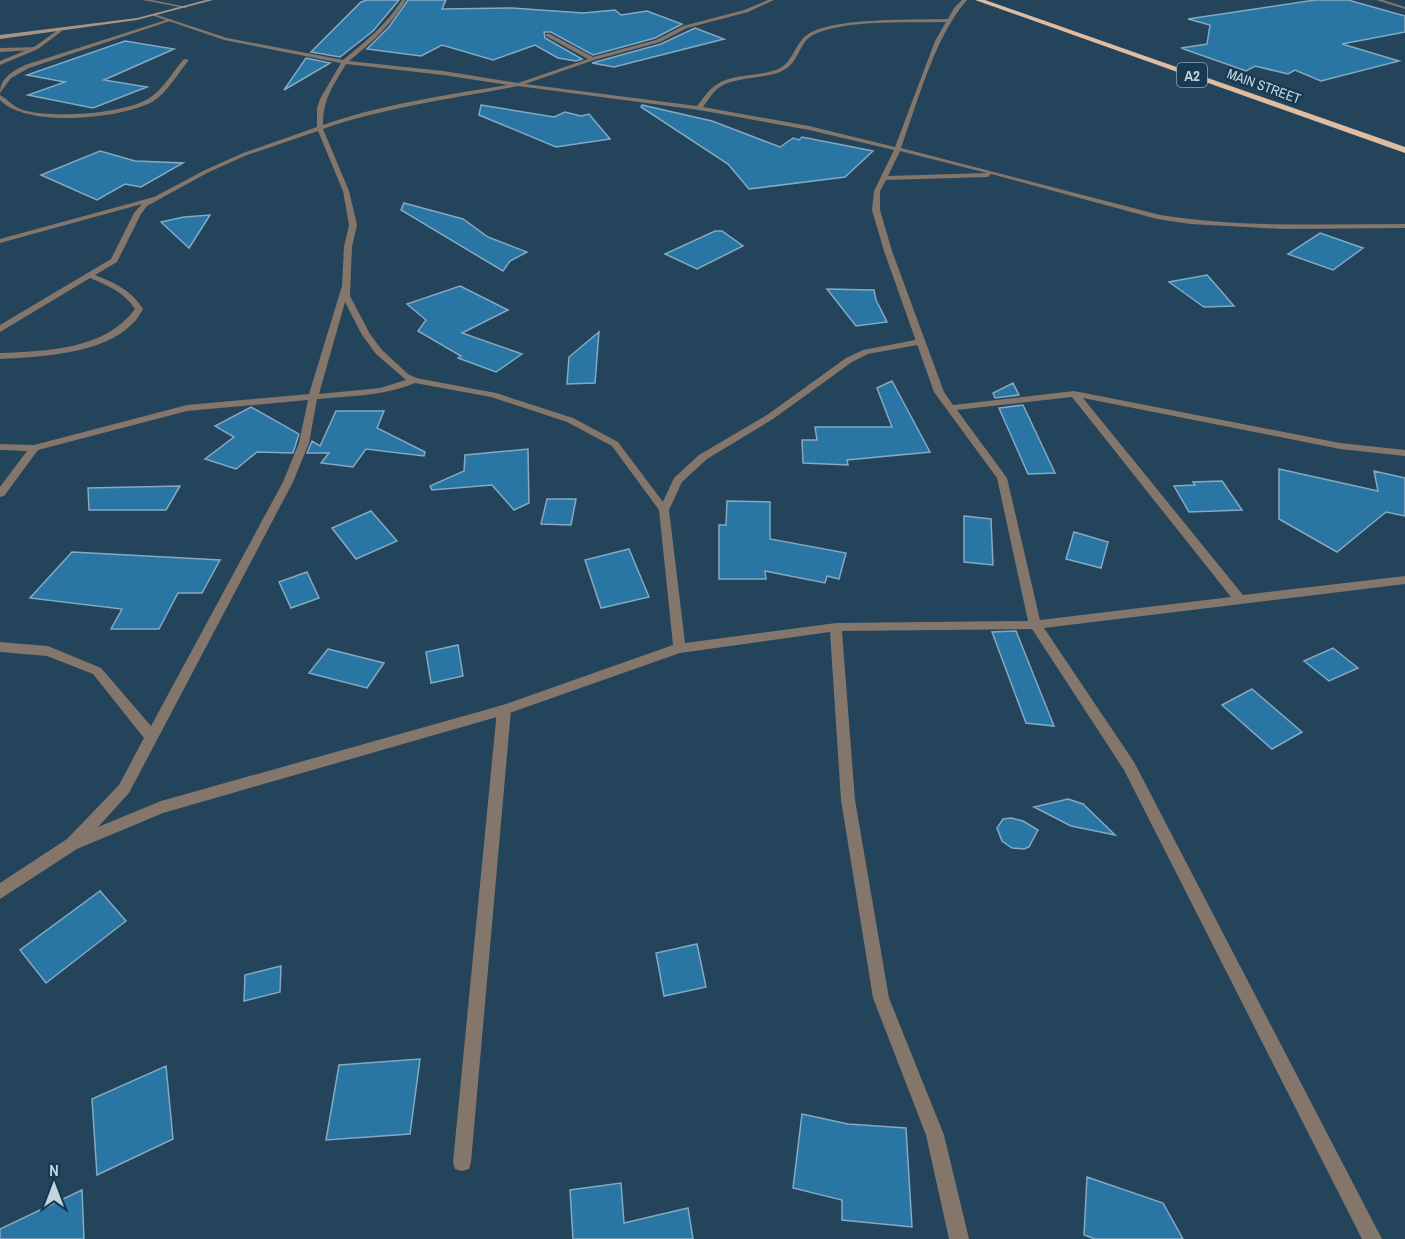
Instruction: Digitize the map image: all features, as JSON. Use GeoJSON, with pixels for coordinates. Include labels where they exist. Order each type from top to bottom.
{"type":"FeatureCollection","features":[{"type":"Feature","properties":{"kind":"highway","name":"MAIN STREET"},"geometry":{"type":"LineString","coordinates":[[978,0],[1405,150]]}},
{"type":"Feature","properties":{"kind":"street"},"geometry":{"type":"LineString","coordinates":[[144,0],[185,7]]}},
{"type":"Feature","properties":{"kind":"street"},"geometry":{"type":"LineString","coordinates":[[0,38],[60,31],[156,15],[211,0]]}},
{"type":"Feature","properties":{"kind":"street"},"geometry":{"type":"LineString","coordinates":[[72,844],[124,789],[288,482],[304,443],[313,398],[345,288],[352,225],[346,191],[320,129],[320,108],[344,62],[376,36],[404,0]]}},
{"type":"Feature","properties":{"kind":"street"},"geometry":{"type":"LineString","coordinates":[[0,329],[114,260],[138,213],[146,204],[245,154],[390,108],[517,85],[592,59],[658,41],[685,27],[732,15],[772,0]]}},
{"type":"Feature","properties":{"kind":"street"},"geometry":{"type":"LineString","coordinates":[[965,0],[956,9],[938,41],[898,148],[877,191],[876,210],[933,380],[1002,478],[1035,625],[1129,766],[1372,1239]]}},
{"type":"Feature","properties":{"kind":"street"},"geometry":{"type":"LineString","coordinates":[[1378,0],[1405,8]]}},
{"type":"Feature","properties":{"kind":"street"},"geometry":{"type":"LineString","coordinates":[[156,15],[243,43],[344,62],[443,73],[517,85],[699,108],[898,148],[1185,222],[1405,226]]}},
{"type":"Feature","properties":{"kind":"street"},"geometry":{"type":"LineString","coordinates":[[0,91],[4,81],[12,73],[33,64],[171,20]]}},
{"type":"Feature","properties":{"kind":"street"},"geometry":{"type":"LineString","coordinates":[[699,108],[715,88],[723,83],[784,68],[793,60],[802,43],[811,34],[844,27],[951,20]]}},
{"type":"Feature","properties":{"kind":"street"},"geometry":{"type":"LineString","coordinates":[[0,63],[36,48],[60,31]]}},
{"type":"Feature","properties":{"kind":"street"},"geometry":{"type":"LineString","coordinates":[[548,35],[592,59]]}},
{"type":"Feature","properties":{"kind":"street"},"geometry":{"type":"LineString","coordinates":[[0,50],[36,48]]}},
{"type":"Feature","properties":{"kind":"street"},"geometry":{"type":"LineString","coordinates":[[0,97],[7,105],[28,115],[78,117],[126,108],[148,102],[155,97],[186,60]]}},
{"type":"Feature","properties":{"kind":"street"},"geometry":{"type":"LineString","coordinates":[[884,178],[998,174]]}},
{"type":"Feature","properties":{"kind":"street"},"geometry":{"type":"LineString","coordinates":[[0,241],[156,197]]}},
{"type":"Feature","properties":{"kind":"street"},"geometry":{"type":"LineString","coordinates":[[0,356],[43,352],[96,342],[120,332],[133,321],[139,309],[132,297],[113,285],[91,276]]}},
{"type":"Feature","properties":{"kind":"street"},"geometry":{"type":"LineString","coordinates":[[345,288],[351,308],[379,352],[405,376],[414,380],[493,395],[570,420],[615,444],[664,510],[679,648]]}},
{"type":"Feature","properties":{"kind":"street"},"geometry":{"type":"LineString","coordinates":[[664,510],[678,480],[703,457],[770,417],[849,360],[866,352],[920,342]]}},
{"type":"Feature","properties":{"kind":"street"},"geometry":{"type":"LineString","coordinates":[[0,447],[34,448],[187,408],[380,391],[414,380]]}},
{"type":"Feature","properties":{"kind":"street"},"geometry":{"type":"LineString","coordinates":[[951,408],[1074,394],[1340,446],[1405,453]]}},
{"type":"Feature","properties":{"kind":"street"},"geometry":{"type":"LineString","coordinates":[[1074,394],[1240,600]]}},
{"type":"Feature","properties":{"kind":"street"},"geometry":{"type":"LineString","coordinates":[[0,494],[34,448]]}},
{"type":"Feature","properties":{"kind":"street"},"geometry":{"type":"LineString","coordinates":[[0,892],[72,844],[161,807],[504,710],[679,648],[836,627],[1035,625],[1405,580]]}},
{"type":"Feature","properties":{"kind":"street"},"geometry":{"type":"LineString","coordinates":[[836,627],[848,800],[881,998],[935,1135],[958,1239]]}},
{"type":"Feature","properties":{"kind":"street"},"geometry":{"type":"LineString","coordinates":[[0,647],[48,651],[97,671],[151,736]]}},
{"type":"Feature","properties":{"kind":"street"},"geometry":{"type":"LineString","coordinates":[[462,1162],[504,710]]}},
{"type":"Feature","properties":{"kind":"building"},"geometry":{"type":"Polygon","coordinates":[[[399,0],[373,31],[340,57],[311,52],[361,2],[399,0]]]}},
{"type":"Feature","properties":{"kind":"building"},"geometry":{"type":"Polygon","coordinates":[[[408,0],[446,0],[442,9],[512,8],[583,13],[615,10],[621,15],[647,11],[682,24],[655,38],[593,55],[551,32],[544,32],[545,38],[582,59],[576,61],[558,58],[535,45],[493,60],[442,45],[421,56],[367,49],[389,27],[408,0]]]}},
{"type":"Feature","properties":{"kind":"building"},"geometry":{"type":"Polygon","coordinates":[[[1315,0],[1348,0],[1405,16],[1405,32],[1342,44],[1399,61],[1321,81],[1295,70],[1288,74],[1255,66],[1246,71],[1181,48],[1207,44],[1210,25],[1188,19],[1315,0]]]}},
{"type":"Feature","properties":{"kind":"building"},"geometry":{"type":"Polygon","coordinates":[[[695,28],[724,39],[614,67],[592,63],[661,44],[695,28]]]}},
{"type":"Feature","properties":{"kind":"building"},"geometry":{"type":"Polygon","coordinates":[[[125,41],[174,49],[104,80],[147,87],[93,108],[28,95],[65,82],[27,75],[125,41]]]}},
{"type":"Feature","properties":{"kind":"building"},"geometry":{"type":"Polygon","coordinates":[[[306,58],[330,63],[284,90],[306,58]]]}},
{"type":"Feature","properties":{"kind":"building"},"geometry":{"type":"Polygon","coordinates":[[[481,105],[554,117],[565,112],[581,116],[589,114],[610,139],[556,147],[479,115],[481,105]]]}},
{"type":"Feature","properties":{"kind":"building"},"geometry":{"type":"Polygon","coordinates":[[[642,105],[712,121],[780,147],[793,138],[799,140],[802,137],[873,151],[845,177],[749,189],[728,164],[641,107],[642,105]]]}},
{"type":"Feature","properties":{"kind":"building"},"geometry":{"type":"Polygon","coordinates":[[[100,151],[135,161],[183,163],[141,187],[125,184],[97,200],[41,175],[100,151]]]}},
{"type":"Feature","properties":{"kind":"building"},"geometry":{"type":"Polygon","coordinates":[[[404,203],[463,219],[488,237],[527,252],[510,261],[503,271],[401,210],[404,203]]]}},
{"type":"Feature","properties":{"kind":"building"},"geometry":{"type":"Polygon","coordinates":[[[210,215],[189,248],[161,222],[184,217],[210,215]]]}},
{"type":"Feature","properties":{"kind":"building"},"geometry":{"type":"Polygon","coordinates":[[[715,231],[722,231],[743,246],[697,269],[665,254],[715,231]]]}},
{"type":"Feature","properties":{"kind":"building"},"geometry":{"type":"Polygon","coordinates":[[[1320,233],[1363,248],[1333,270],[1288,254],[1320,233]]]}},
{"type":"Feature","properties":{"kind":"building"},"geometry":{"type":"Polygon","coordinates":[[[1207,275],[1234,306],[1204,307],[1169,282],[1207,275]]]}},
{"type":"Feature","properties":{"kind":"building"},"geometry":{"type":"Polygon","coordinates":[[[460,286],[508,310],[462,333],[522,354],[496,372],[458,358],[461,356],[418,331],[426,320],[407,304],[460,286]]]}},
{"type":"Feature","properties":{"kind":"building"},"geometry":{"type":"Polygon","coordinates":[[[827,289],[874,290],[876,300],[887,322],[856,326],[827,289]]]}},
{"type":"Feature","properties":{"kind":"building"},"geometry":{"type":"Polygon","coordinates":[[[599,332],[595,383],[567,384],[569,357],[599,332]]]}},
{"type":"Feature","properties":{"kind":"building"},"geometry":{"type":"Polygon","coordinates":[[[892,381],[930,452],[847,460],[848,465],[803,463],[802,440],[817,440],[815,427],[892,427],[877,388],[892,381]]]}},
{"type":"Feature","properties":{"kind":"building"},"geometry":{"type":"Polygon","coordinates":[[[1013,383],[1019,395],[995,398],[993,393],[1013,383]]]}},
{"type":"Feature","properties":{"kind":"building"},"geometry":{"type":"Polygon","coordinates":[[[1023,405],[1055,473],[1028,474],[999,408],[1023,405]]]}},
{"type":"Feature","properties":{"kind":"building"},"geometry":{"type":"Polygon","coordinates":[[[251,407],[299,434],[293,453],[257,452],[236,469],[205,459],[234,437],[215,426],[251,407]]]}},
{"type":"Feature","properties":{"kind":"building"},"geometry":{"type":"Polygon","coordinates":[[[336,411],[384,411],[377,428],[425,452],[424,456],[366,449],[353,467],[321,463],[329,453],[307,453],[312,441],[320,446],[336,411]]]}},
{"type":"Feature","properties":{"kind":"building"},"geometry":{"type":"Polygon","coordinates":[[[528,449],[529,503],[514,510],[492,485],[432,490],[430,486],[464,471],[465,455],[528,449]]]}},
{"type":"Feature","properties":{"kind":"building"},"geometry":{"type":"Polygon","coordinates":[[[1279,469],[1378,491],[1374,471],[1405,478],[1405,516],[1386,512],[1337,552],[1279,519],[1279,469]]]}},
{"type":"Feature","properties":{"kind":"building"},"geometry":{"type":"Polygon","coordinates":[[[1222,481],[1242,510],[1189,512],[1174,486],[1195,485],[1193,482],[1222,481]]]}},
{"type":"Feature","properties":{"kind":"building"},"geometry":{"type":"Polygon","coordinates":[[[180,486],[166,510],[89,510],[88,488],[180,486]]]}},
{"type":"Feature","properties":{"kind":"building"},"geometry":{"type":"Polygon","coordinates":[[[547,499],[576,499],[571,525],[541,524],[547,499]]]}},
{"type":"Feature","properties":{"kind":"building"},"geometry":{"type":"Polygon","coordinates":[[[727,501],[770,502],[770,539],[846,553],[839,579],[827,576],[825,583],[765,571],[766,579],[719,579],[719,525],[726,525],[727,501]]]}},
{"type":"Feature","properties":{"kind":"building"},"geometry":{"type":"Polygon","coordinates":[[[371,511],[397,541],[356,559],[332,528],[371,511]]]}},
{"type":"Feature","properties":{"kind":"building"},"geometry":{"type":"Polygon","coordinates":[[[964,516],[991,519],[993,565],[964,562],[964,516]]]}},
{"type":"Feature","properties":{"kind":"building"},"geometry":{"type":"Polygon","coordinates":[[[1074,532],[1108,542],[1101,568],[1066,559],[1074,532]]]}},
{"type":"Feature","properties":{"kind":"building"},"geometry":{"type":"Polygon","coordinates":[[[629,549],[649,597],[601,608],[585,560],[629,549]]]}},
{"type":"Feature","properties":{"kind":"building"},"geometry":{"type":"Polygon","coordinates":[[[72,552],[220,560],[202,593],[178,593],[159,629],[111,629],[122,609],[30,598],[72,552]]]}},
{"type":"Feature","properties":{"kind":"building"},"geometry":{"type":"Polygon","coordinates":[[[307,572],[319,598],[291,608],[279,582],[307,572]]]}},
{"type":"Feature","properties":{"kind":"building"},"geometry":{"type":"Polygon","coordinates":[[[1016,631],[1054,726],[1026,723],[992,632],[1016,631]]]}},
{"type":"Feature","properties":{"kind":"building"},"geometry":{"type":"Polygon","coordinates":[[[458,645],[463,676],[431,683],[426,652],[458,645]]]}},
{"type":"Feature","properties":{"kind":"building"},"geometry":{"type":"Polygon","coordinates":[[[1333,648],[1358,668],[1329,681],[1304,661],[1333,648]]]}},
{"type":"Feature","properties":{"kind":"building"},"geometry":{"type":"Polygon","coordinates":[[[328,649],[384,663],[367,688],[309,673],[328,649]]]}},
{"type":"Feature","properties":{"kind":"building"},"geometry":{"type":"Polygon","coordinates":[[[1252,689],[1302,732],[1272,749],[1222,705],[1252,689]]]}},
{"type":"Feature","properties":{"kind":"building"},"geometry":{"type":"Polygon","coordinates":[[[1068,799],[1083,804],[1115,835],[1071,826],[1034,807],[1068,799]]]}},
{"type":"Feature","properties":{"kind":"building"},"geometry":{"type":"Polygon","coordinates":[[[1003,819],[1023,821],[1038,830],[1029,847],[1012,848],[1002,841],[997,828],[1003,819]]]}},
{"type":"Feature","properties":{"kind":"building"},"geometry":{"type":"Polygon","coordinates":[[[100,891],[126,921],[46,983],[20,950],[100,891]]]}},
{"type":"Feature","properties":{"kind":"building"},"geometry":{"type":"Polygon","coordinates":[[[697,944],[706,987],[664,996],[656,953],[697,944]]]}},
{"type":"Feature","properties":{"kind":"building"},"geometry":{"type":"Polygon","coordinates":[[[281,966],[280,992],[244,1001],[245,975],[281,966]]]}},
{"type":"Feature","properties":{"kind":"building"},"geometry":{"type":"Polygon","coordinates":[[[420,1059],[410,1134],[326,1140],[339,1065],[420,1059]]]}},
{"type":"Feature","properties":{"kind":"building"},"geometry":{"type":"Polygon","coordinates":[[[166,1066],[173,1139],[97,1175],[92,1099],[166,1066]]]}},
{"type":"Feature","properties":{"kind":"building"},"geometry":{"type":"Polygon","coordinates":[[[802,1114],[848,1124],[906,1128],[912,1227],[842,1220],[842,1200],[793,1188],[802,1114]]]}},
{"type":"Feature","properties":{"kind":"building"},"geometry":{"type":"Polygon","coordinates":[[[1087,1177],[1163,1203],[1183,1239],[1095,1239],[1084,1235],[1087,1177]]]}},
{"type":"Feature","properties":{"kind":"building"},"geometry":{"type":"Polygon","coordinates":[[[621,1183],[624,1223],[688,1208],[693,1239],[573,1239],[570,1190],[621,1183]]]}},
{"type":"Feature","properties":{"kind":"building"},"geometry":{"type":"Polygon","coordinates":[[[82,1190],[84,1239],[0,1239],[0,1229],[82,1190]]]}}]}
